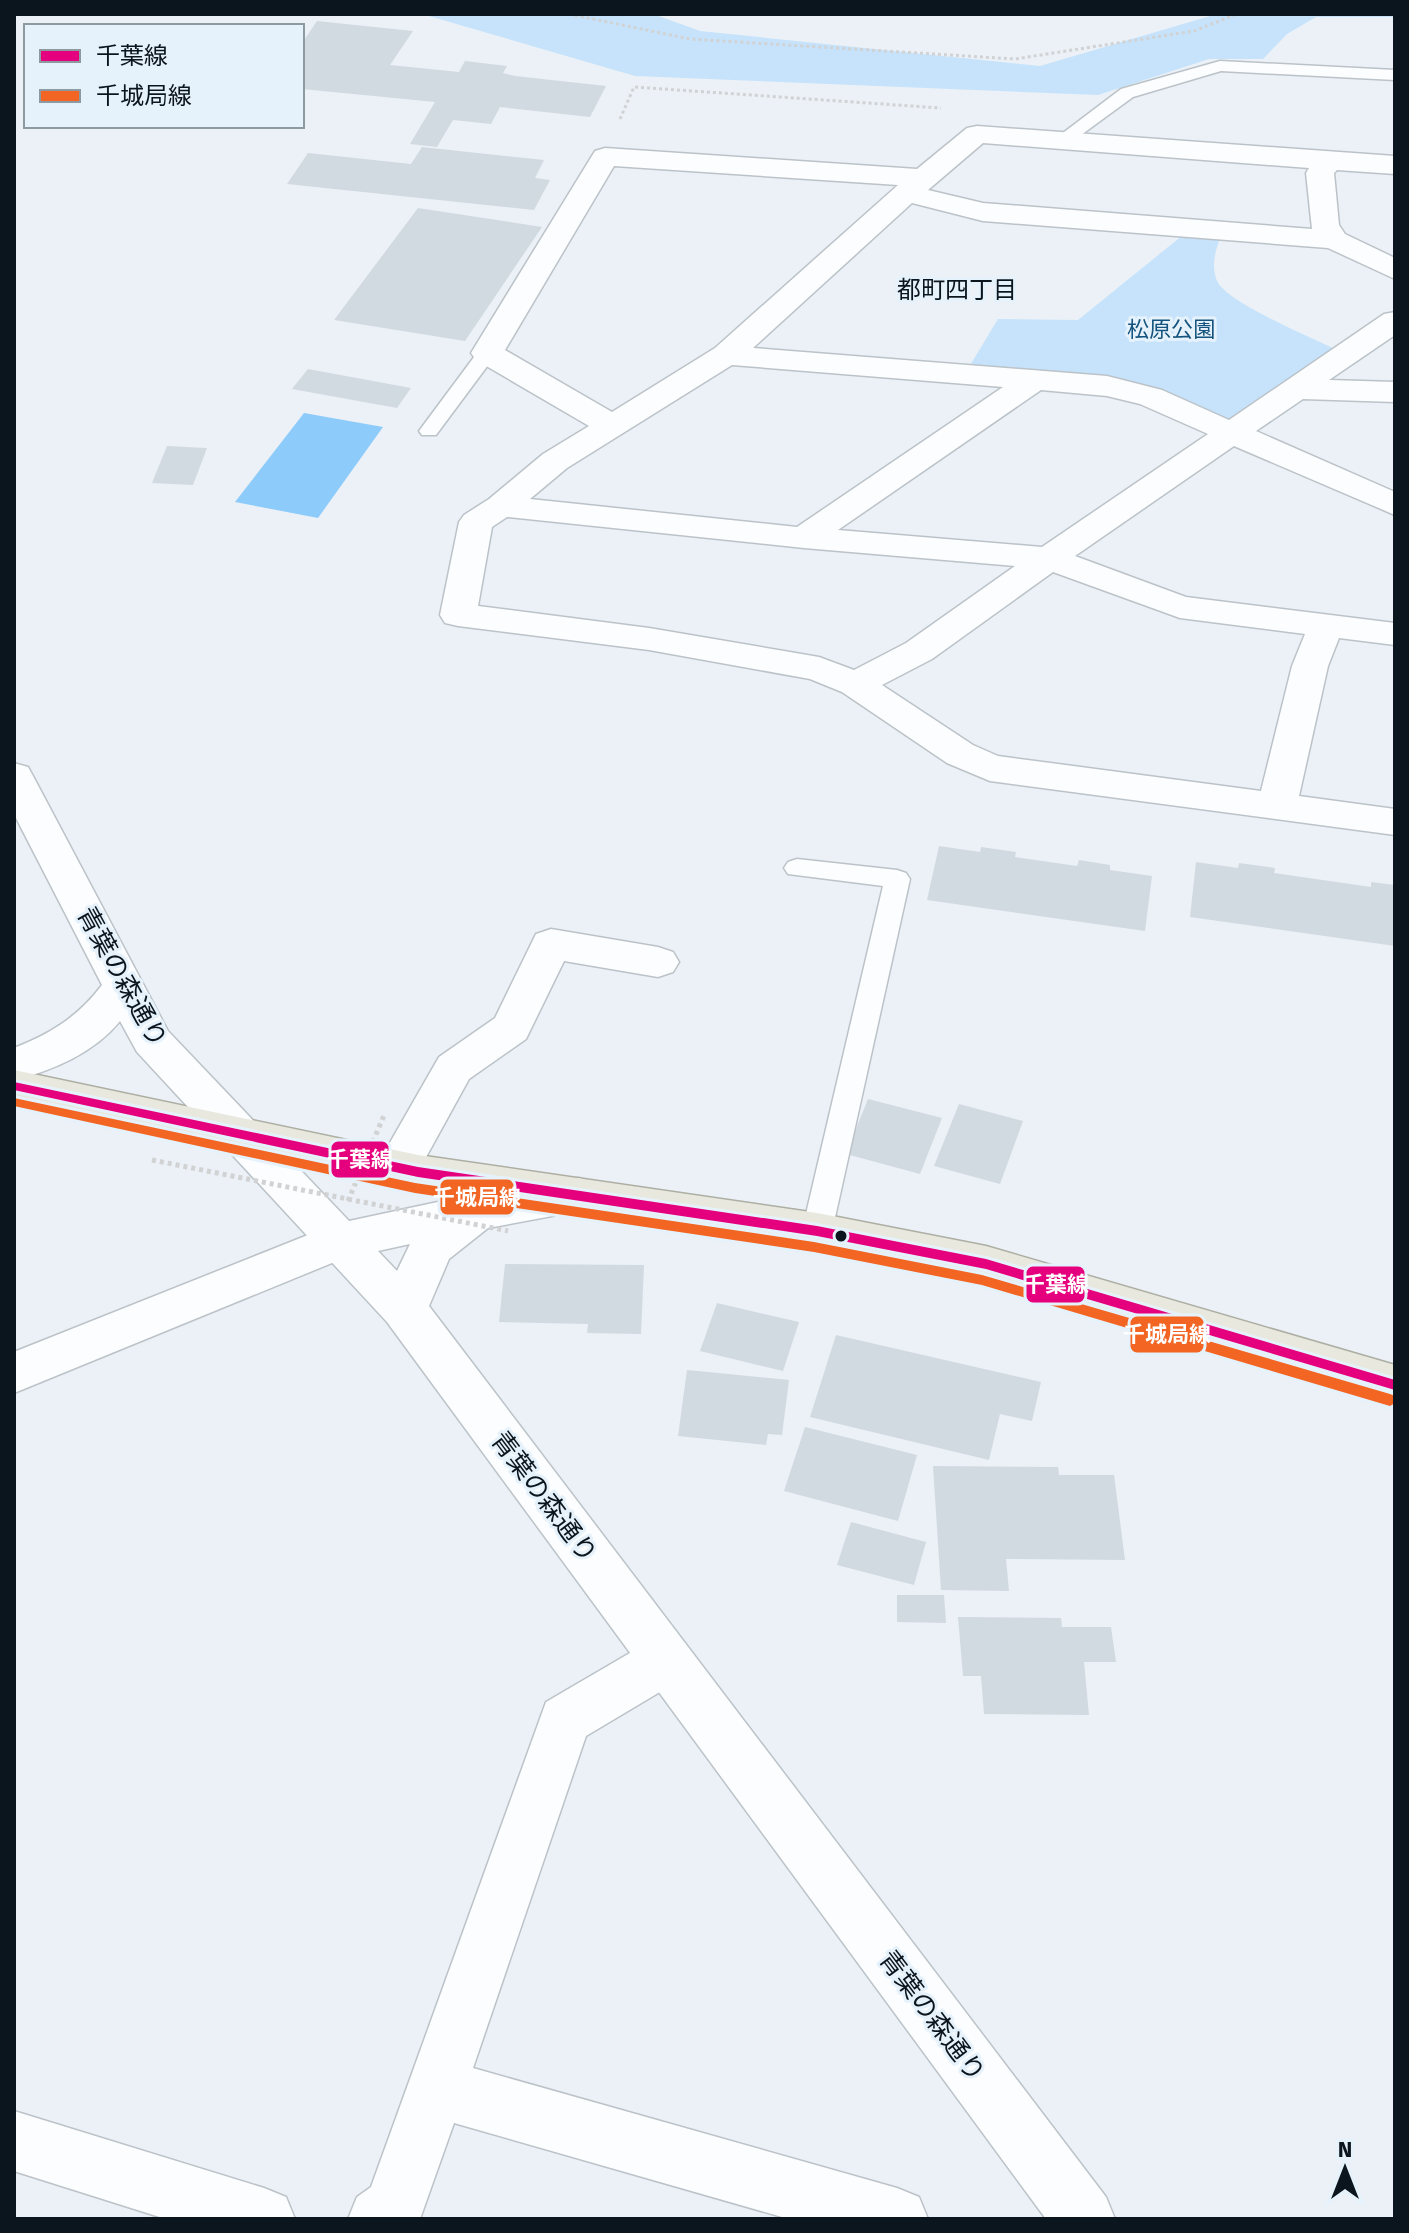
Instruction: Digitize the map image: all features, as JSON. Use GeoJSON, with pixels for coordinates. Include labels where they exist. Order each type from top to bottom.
{"type":"FeatureCollection","features":[{"type":"Feature","properties":{"kind":"highway"},"geometry":{"type":"LineString","coordinates":[[14,1086],[398,1167],[817,1231],[986,1264],[1395,1385]]}},
{"type":"Feature","properties":{"kind":"street"},"geometry":{"type":"LineString","coordinates":[[1395,165],[977,134],[914,186],[726,355],[555,461],[501,506],[476,522],[458,615],[649,639],[819,669],[855,684],[960,754],[990,768],[1395,822]]}},
{"type":"Feature","properties":{"kind":"street"},"geometry":{"type":"LineString","coordinates":[[611,425],[487,353],[605,157],[914,186],[983,212],[1334,240],[1395,270]]}},
{"type":"Feature","properties":{"kind":"street"},"geometry":{"type":"LineString","coordinates":[[1329,161],[1320,173],[1324,225],[1334,240]]}},
{"type":"Feature","properties":{"kind":"street"},"geometry":{"type":"LineString","coordinates":[[855,684],[919,651],[1395,321]]}},
{"type":"Feature","properties":{"kind":"street"},"geometry":{"type":"LineString","coordinates":[[726,355],[1107,386],[1151,397],[1231,435],[1392,502]]}},
{"type":"Feature","properties":{"kind":"street"},"geometry":{"type":"LineString","coordinates":[[804,538],[1033,381]]}},
{"type":"Feature","properties":{"kind":"street"},"geometry":{"type":"LineString","coordinates":[[1296,389],[1395,392]]}},
{"type":"Feature","properties":{"kind":"street"},"geometry":{"type":"LineString","coordinates":[[501,506],[804,538],[1049,558],[1180,607],[1395,634]]}},
{"type":"Feature","properties":{"kind":"street"},"geometry":{"type":"LineString","coordinates":[[1277,806],[1310,666],[1326,626]]}},
{"type":"Feature","properties":{"kind":"street","name":"青葉の森通り"},"geometry":{"type":"LineString","coordinates":[[14,776],[152,1041],[241,1136],[343,1221],[404,1309],[1074,2216]]}},
{"type":"Feature","properties":{"kind":"street"},"geometry":{"type":"LineString","coordinates":[[398,1167],[454,1068],[511,1028],[551,944],[658,962]]}},
{"type":"Feature","properties":{"kind":"street"},"geometry":{"type":"LineString","coordinates":[[14,1065],[70,1043],[104,1014],[124,987]]}},
{"type":"Feature","properties":{"kind":"street"},"geometry":{"type":"LineString","coordinates":[[404,1309],[431,1248],[491,1222],[579,1196]]}},
{"type":"Feature","properties":{"kind":"street"},"geometry":{"type":"LineString","coordinates":[[14,1373],[343,1221],[491,1222]]}},
{"type":"Feature","properties":{"kind":"street"},"geometry":{"type":"LineString","coordinates":[[379,2219],[394,2208],[565,1720],[666,1660]]}},
{"type":"Feature","properties":{"kind":"street"},"geometry":{"type":"LineString","coordinates":[[436,2088],[897,2219]]}},
{"type":"Feature","properties":{"kind":"street"},"geometry":{"type":"LineString","coordinates":[[14,2141],[264,2219]]}},
{"type":"Feature","properties":{"kind":"lane"},"geometry":{"type":"LineString","coordinates":[[1064,139],[1127,93],[1220,66],[1395,76]]}},
{"type":"Feature","properties":{"kind":"lane"},"geometry":{"type":"LineString","coordinates":[[429,431],[487,353]]}},
{"type":"Feature","properties":{"kind":"lane"},"geometry":{"type":"LineString","coordinates":[[797,868],[897,879],[817,1231]]}},
{"type":"Feature","properties":{"kind":"path"},"geometry":{"type":"LineString","coordinates":[[569,14],[690,39],[1015,59],[1194,31],[1237,14]]}},
{"type":"Feature","properties":{"kind":"path"},"geometry":{"type":"LineString","coordinates":[[605,157],[634,87],[996,112],[977,134]]}},
{"type":"Feature","properties":{"kind":"path"},"geometry":{"type":"LineString","coordinates":[[343,1221],[385,1113]]}},
{"type":"Feature","properties":{"kind":"path"},"geometry":{"type":"LineString","coordinates":[[152,1160],[343,1221],[491,1222]]}},
{"type":"Feature","properties":{"kind":"green space"},"geometry":{"type":"Polygon","coordinates":[[[422,14],[653,14],[700,31],[1040,66],[1217,14],[1395,14],[1395,17],[1316,17],[1287,34],[1263,59],[1209,59],[1098,95],[635,76],[422,14]]]}},
{"type":"Feature","properties":{"kind":"green space","name":"松原公園"},"geometry":{"type":"Polygon","coordinates":[[[1183,235],[1220,238],[1214,270],[1224,290],[1272,319],[1337,350],[1240,418],[1219,420],[1129,381],[969,367],[998,319],[1078,320],[1183,235]]]}},
{"type":"Feature","properties":{"kind":"water"},"geometry":{"type":"Polygon","coordinates":[[[304,413],[383,427],[318,518],[235,502],[304,413]]]}},
{"type":"Feature","properties":{"kind":"building"},"geometry":{"type":"Polygon","coordinates":[[[317,21],[413,31],[390,65],[459,72],[465,61],[507,66],[503,73],[515,76],[606,86],[590,117],[500,107],[491,124],[453,120],[437,147],[410,144],[435,102],[304,89],[304,40],[317,21]]]}},
{"type":"Feature","properties":{"kind":"building"},"geometry":{"type":"Polygon","coordinates":[[[422,147],[544,160],[535,178],[550,180],[534,210],[287,184],[308,153],[411,164],[422,147]]]}},
{"type":"Feature","properties":{"kind":"building"},"geometry":{"type":"Polygon","coordinates":[[[418,208],[542,227],[465,341],[334,320],[418,208]]]}},
{"type":"Feature","properties":{"kind":"building"},"geometry":{"type":"Polygon","coordinates":[[[308,369],[411,388],[397,408],[292,389],[308,369]]]}},
{"type":"Feature","properties":{"kind":"building"},"geometry":{"type":"Polygon","coordinates":[[[167,446],[207,448],[193,485],[152,483],[167,446]]]}},
{"type":"Feature","properties":{"kind":"building"},"geometry":{"type":"Polygon","coordinates":[[[939,846],[980,852],[981,847],[1016,852],[1015,857],[1077,866],[1079,860],[1110,865],[1110,870],[1152,876],[1145,931],[927,900],[939,846]]]}},
{"type":"Feature","properties":{"kind":"building"},"geometry":{"type":"Polygon","coordinates":[[[1196,862],[1238,868],[1239,863],[1275,868],[1274,873],[1371,887],[1371,882],[1395,885],[1395,946],[1190,917],[1196,862]]]}},
{"type":"Feature","properties":{"kind":"building"},"geometry":{"type":"Polygon","coordinates":[[[868,1099],[942,1118],[920,1174],[846,1154],[868,1099]]]}},
{"type":"Feature","properties":{"kind":"building"},"geometry":{"type":"Polygon","coordinates":[[[959,1104],[1023,1121],[1000,1184],[934,1166],[959,1104]]]}},
{"type":"Feature","properties":{"kind":"building"},"geometry":{"type":"Polygon","coordinates":[[[505,1264],[644,1265],[641,1334],[587,1333],[588,1324],[499,1322],[505,1264]]]}},
{"type":"Feature","properties":{"kind":"building"},"geometry":{"type":"Polygon","coordinates":[[[717,1303],[799,1322],[783,1371],[700,1351],[717,1303]]]}},
{"type":"Feature","properties":{"kind":"building"},"geometry":{"type":"Polygon","coordinates":[[[836,1335],[1041,1382],[1032,1421],[1000,1414],[989,1460],[810,1417],[836,1335]]]}},
{"type":"Feature","properties":{"kind":"building"},"geometry":{"type":"Polygon","coordinates":[[[687,1370],[789,1380],[782,1435],[768,1434],[766,1445],[678,1436],[687,1370]]]}},
{"type":"Feature","properties":{"kind":"building"},"geometry":{"type":"Polygon","coordinates":[[[805,1427],[917,1455],[898,1521],[784,1491],[805,1427]]]}},
{"type":"Feature","properties":{"kind":"building"},"geometry":{"type":"Polygon","coordinates":[[[933,1466],[1058,1467],[1059,1475],[1114,1475],[1125,1560],[1006,1559],[1009,1591],[941,1590],[933,1466]]]}},
{"type":"Feature","properties":{"kind":"building"},"geometry":{"type":"Polygon","coordinates":[[[851,1522],[926,1542],[914,1585],[837,1565],[851,1522]]]}},
{"type":"Feature","properties":{"kind":"building"},"geometry":{"type":"Polygon","coordinates":[[[897,1595],[944,1595],[946,1623],[897,1622],[897,1595]]]}},
{"type":"Feature","properties":{"kind":"building"},"geometry":{"type":"Polygon","coordinates":[[[958,1617],[1061,1618],[1062,1627],[1111,1627],[1116,1662],[1084,1662],[1089,1715],[984,1714],[981,1676],[963,1676],[958,1617]]]}},
{"type":"Feature","properties":{"kind":"transit line","name":"千葉線"},"geometry":{"type":"LineString","coordinates":[[14,1086],[418,1172],[817,1231],[986,1264],[1395,1385]]}},
{"type":"Feature","properties":{"kind":"transit line","name":"千城局線"},"geometry":{"type":"LineString","coordinates":[[14,1102],[415,1188],[814,1247],[982,1280],[1390,1400]]}},
{"type":"Feature","properties":{"kind":"district","name":"都町四丁目"},"geometry":{"type":"Point","coordinates":[957,290]}}]}
